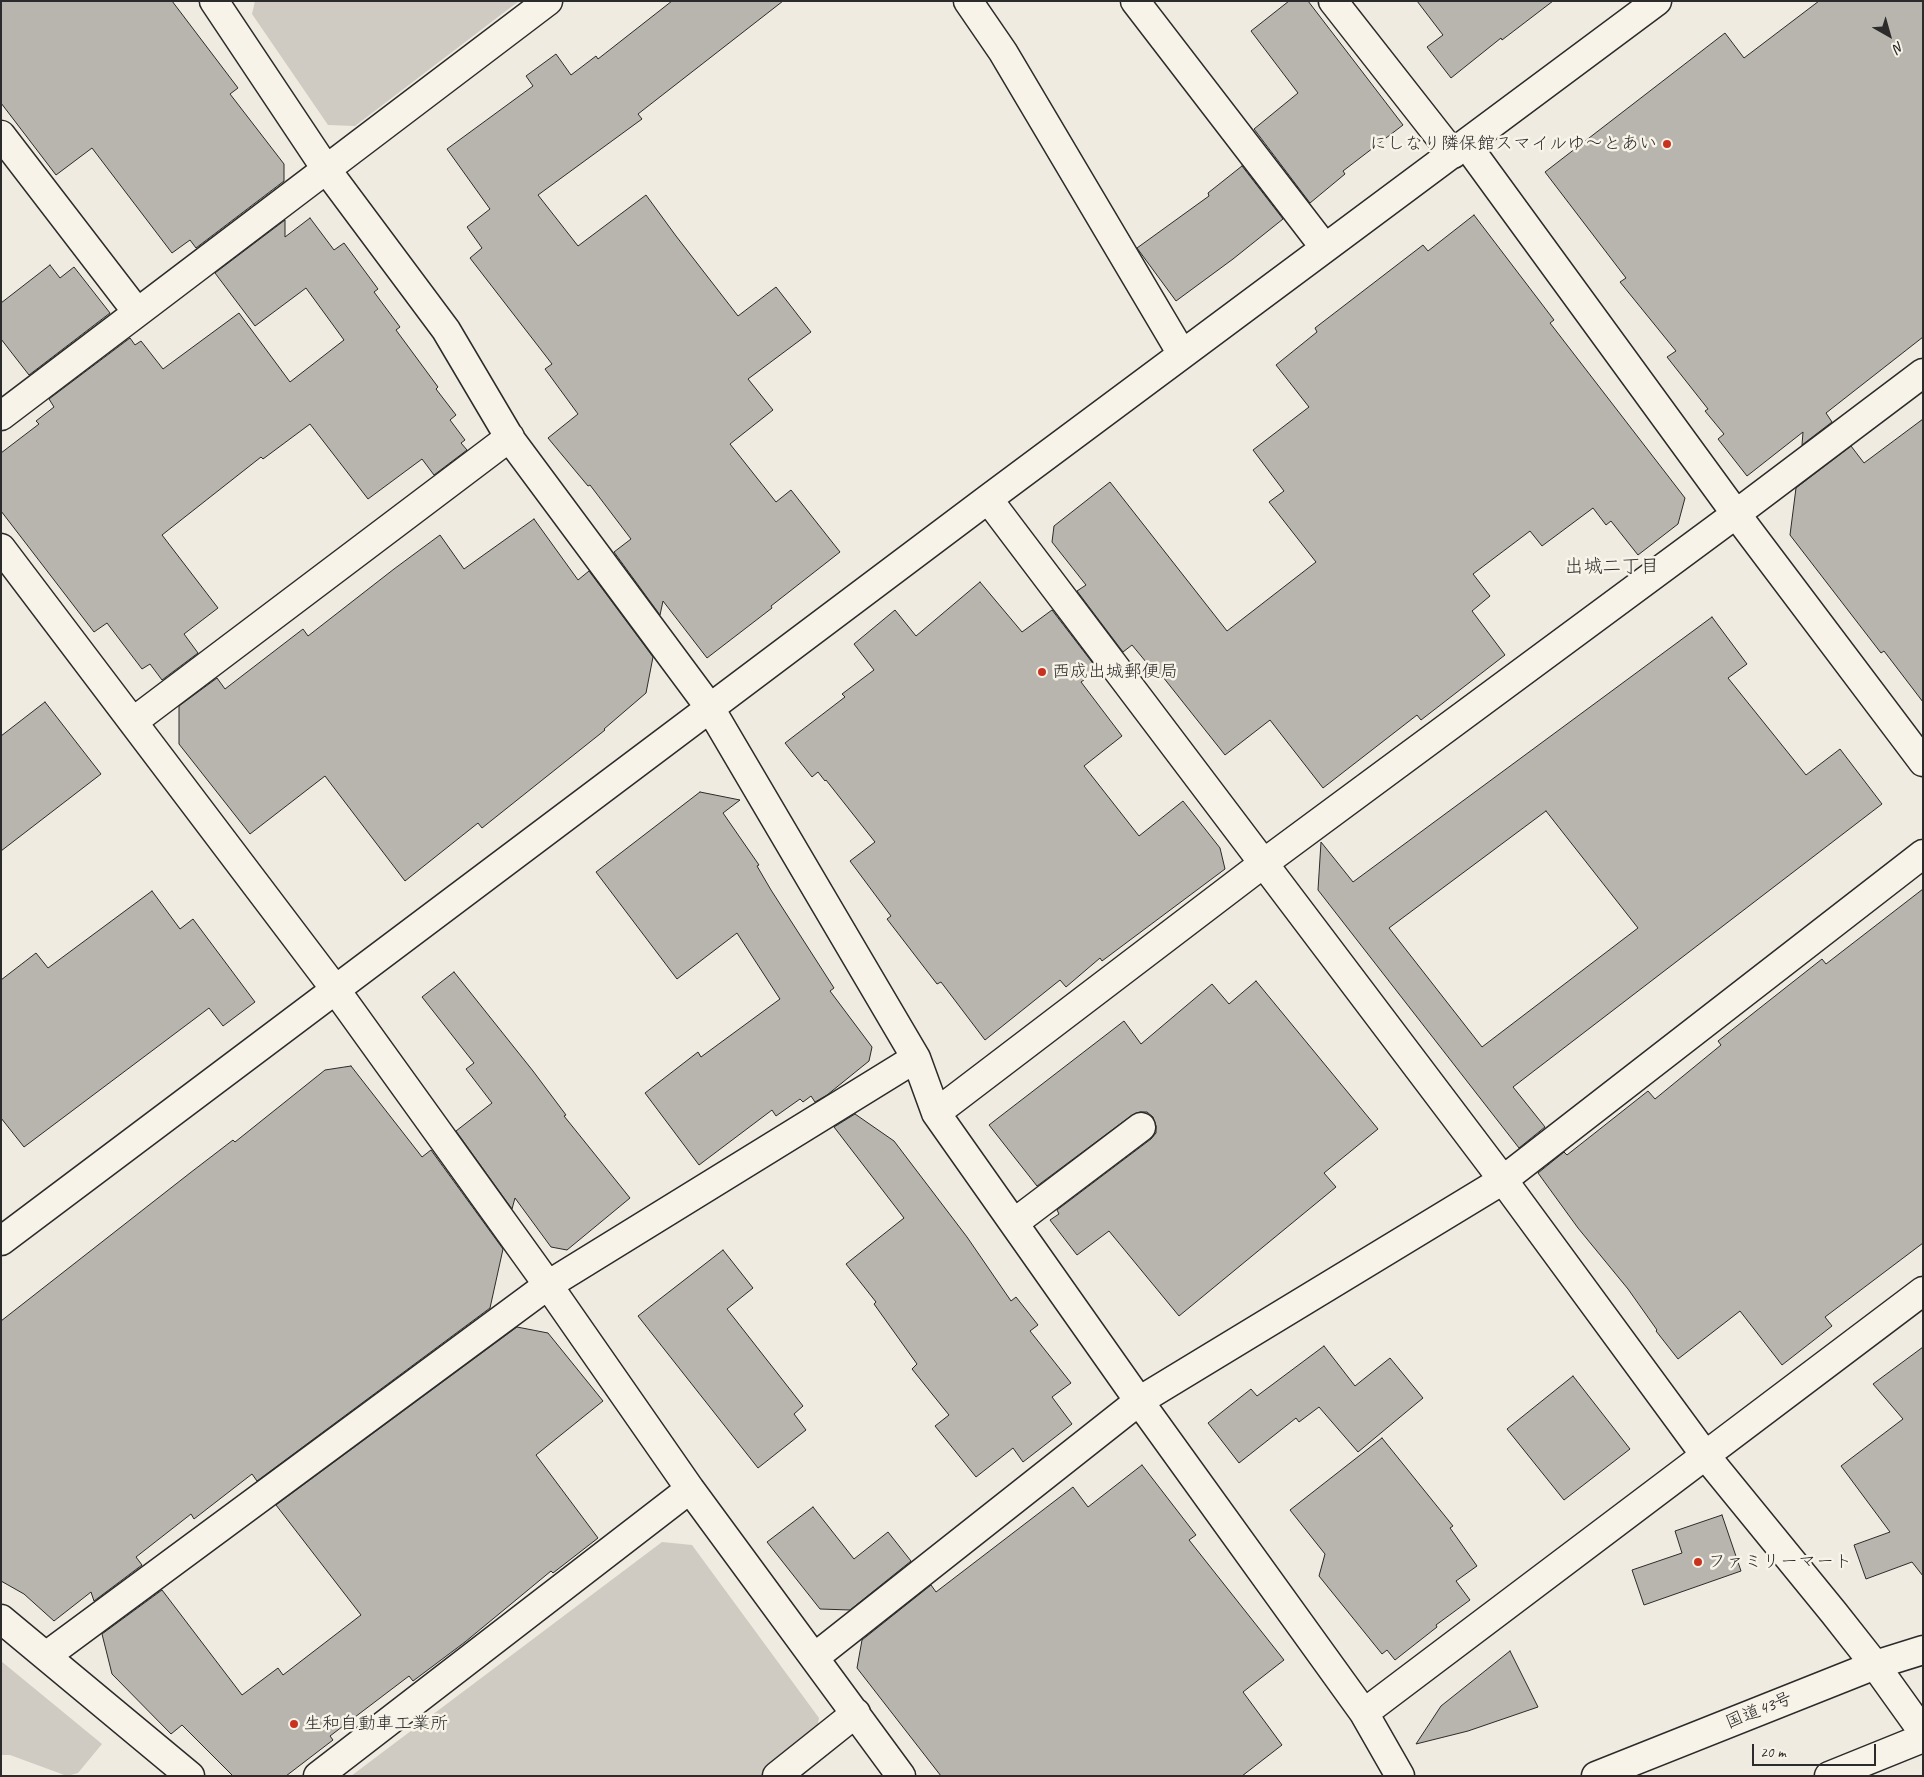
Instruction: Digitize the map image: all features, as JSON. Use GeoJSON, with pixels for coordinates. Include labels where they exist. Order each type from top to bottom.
{"type":"FeatureCollection","features":[{"type":"Feature","properties":{"kind":"main road"},"geometry":{"type":"LineString","coordinates":[[214,1],[326,169],[446,330],[510,437],[710,708],[916,1058],[936,1113],[1139,1401],[1364,1713],[1400,1776]]}},
{"type":"Feature","properties":{"kind":"main road"},"geometry":{"type":"LineString","coordinates":[[1,416],[548,1]]}},
{"type":"Feature","properties":{"kind":"main road"},"geometry":{"type":"LineString","coordinates":[[968,1],[1003,52],[1182,354]]}},
{"type":"Feature","properties":{"kind":"main road"},"geometry":{"type":"LineString","coordinates":[[1135,1],[1325,248]]}},
{"type":"Feature","properties":{"kind":"main road"},"geometry":{"type":"LineString","coordinates":[[1333,1],[1460,149],[1923,762]]}},
{"type":"Feature","properties":{"kind":"main road"},"geometry":{"type":"LineString","coordinates":[[1,1241],[988,498],[1657,1]]}},
{"type":"Feature","properties":{"kind":"main road"},"geometry":{"type":"LineString","coordinates":[[1,135],[137,312]]}},
{"type":"Feature","properties":{"kind":"main road"},"geometry":{"type":"LineString","coordinates":[[936,1113],[1264,863],[1736,514],[1923,373]]}},
{"type":"Feature","properties":{"kind":"main road"},"geometry":{"type":"LineString","coordinates":[[134,721],[510,437]]}},
{"type":"Feature","properties":{"kind":"main road"},"geometry":{"type":"LineString","coordinates":[[988,498],[1503,1180],[1705,1455],[1875,1666],[1923,1732]]}},
{"type":"Feature","properties":{"kind":"main road"},"geometry":{"type":"LineString","coordinates":[[1,548],[134,721],[335,989],[548,1285],[690,1488],[901,1776]]}},
{"type":"Feature","properties":{"kind":"main road"},"geometry":{"type":"LineString","coordinates":[[815,1658],[1139,1401],[1503,1180],[1923,854]]}},
{"type":"Feature","properties":{"kind":"main road"},"geometry":{"type":"LineString","coordinates":[[46,1656],[548,1285],[916,1058]]}},
{"type":"Feature","properties":{"kind":"main road"},"geometry":{"type":"LineString","coordinates":[[1014,1223],[1141,1127]]}},
{"type":"Feature","properties":{"kind":"main road"},"geometry":{"type":"LineString","coordinates":[[1364,1713],[1923,1291]]}},
{"type":"Feature","properties":{"kind":"main road"},"geometry":{"type":"LineString","coordinates":[[318,1776],[690,1488]]}},
{"type":"Feature","properties":{"kind":"main road"},"geometry":{"type":"LineString","coordinates":[[1,1619],[190,1776]]}},
{"type":"Feature","properties":{"kind":"main road","name":"国道43号"},"geometry":{"type":"LineString","coordinates":[[1596,1776],[1921,1649]]}},
{"type":"Feature","properties":{"kind":"main road"},"geometry":{"type":"LineString","coordinates":[[777,1776],[856,1713]]}},
{"type":"Feature","properties":{"kind":"main road"},"geometry":{"type":"LineString","coordinates":[[1829,1776],[1923,1738]]}},
{"type":"Feature","properties":{"kind":"shaded area"},"geometry":{"type":"Polygon","coordinates":[[[255,1],[519,1],[355,126],[328,125],[252,14],[255,1]]]}},
{"type":"Feature","properties":{"kind":"shaded area"},"geometry":{"type":"Polygon","coordinates":[[[662,1542],[692,1545],[819,1718],[816,1734],[761,1776],[351,1776],[662,1542]]]}},
{"type":"Feature","properties":{"kind":"shaded area"},"geometry":{"type":"Polygon","coordinates":[[[1,1661],[102,1744],[78,1773],[67,1776],[10,1755],[1,1755],[1,1661]]]}},
{"type":"Feature","properties":{"kind":"building"},"geometry":{"type":"Polygon","coordinates":[[[1,1],[172,1],[238,88],[230,94],[284,164],[284,181],[196,248],[190,240],[172,253],[92,148],[56,175],[1,103],[1,1]]]}},
{"type":"Feature","properties":{"kind":"building"},"geometry":{"type":"Polygon","coordinates":[[[672,1],[783,1],[638,114],[642,119],[538,195],[578,246],[646,195],[738,316],[776,287],[811,332],[748,379],[773,410],[730,444],[776,502],[791,490],[840,552],[707,658],[663,601],[660,615],[614,552],[631,539],[590,485],[588,486],[548,438],[578,414],[545,369],[552,364],[470,258],[482,248],[467,227],[490,209],[447,149],[533,86],[526,76],[556,54],[571,75],[596,56],[598,59],[672,1]]]}},
{"type":"Feature","properties":{"kind":"building"},"geometry":{"type":"Polygon","coordinates":[[[1289,1],[1308,1],[1403,125],[1343,171],[1345,174],[1310,203],[1254,129],[1298,93],[1251,31],[1289,1]]]}},
{"type":"Feature","properties":{"kind":"building"},"geometry":{"type":"Polygon","coordinates":[[[1417,1],[1553,1],[1502,40],[1501,38],[1451,78],[1427,47],[1443,35],[1417,1]]]}},
{"type":"Feature","properties":{"kind":"building"},"geometry":{"type":"Polygon","coordinates":[[[1819,1],[1923,1],[1923,337],[1826,413],[1832,422],[1802,445],[1803,432],[1747,476],[1718,439],[1724,434],[1705,411],[1708,409],[1667,357],[1676,351],[1620,282],[1626,278],[1545,172],[1725,33],[1744,58],[1819,1]]]}},
{"type":"Feature","properties":{"kind":"building"},"geometry":{"type":"Polygon","coordinates":[[[1242,166],[1283,219],[1176,301],[1137,248],[1209,196],[1208,193],[1242,166]]]}},
{"type":"Feature","properties":{"kind":"building"},"geometry":{"type":"Polygon","coordinates":[[[1474,215],[1554,320],[1550,323],[1685,498],[1678,524],[1638,555],[1611,521],[1606,525],[1593,508],[1542,546],[1530,531],[1473,574],[1490,596],[1472,611],[1505,655],[1421,720],[1417,715],[1323,788],[1270,720],[1225,755],[1159,672],[1156,674],[1132,645],[1123,652],[1077,591],[1086,585],[1052,542],[1054,526],[1110,482],[1227,631],[1316,562],[1269,502],[1284,491],[1253,450],[1309,407],[1276,365],[1317,332],[1315,328],[1423,245],[1428,251],[1474,215]]]}},
{"type":"Feature","properties":{"kind":"building"},"geometry":{"type":"Polygon","coordinates":[[[310,218],[334,250],[344,243],[378,289],[374,292],[400,327],[396,330],[456,415],[450,420],[465,440],[461,443],[467,450],[434,475],[422,459],[368,499],[310,424],[263,459],[261,457],[162,535],[218,608],[184,634],[198,653],[162,680],[150,664],[142,669],[107,623],[94,632],[1,511],[1,453],[39,424],[36,421],[54,407],[49,399],[130,338],[135,345],[141,341],[163,369],[239,313],[290,382],[344,340],[306,288],[255,326],[215,273],[285,220],[285,237],[310,218]]]}},
{"type":"Feature","properties":{"kind":"building"},"geometry":{"type":"Polygon","coordinates":[[[50,265],[60,278],[74,267],[110,313],[29,375],[1,339],[1,303],[50,265]]]}},
{"type":"Feature","properties":{"kind":"building"},"geometry":{"type":"Polygon","coordinates":[[[1923,419],[1923,702],[1884,651],[1881,653],[1790,535],[1796,488],[1851,446],[1864,463],[1923,419]]]}},
{"type":"Feature","properties":{"kind":"building"},"geometry":{"type":"Polygon","coordinates":[[[534,519],[578,580],[589,571],[653,657],[646,693],[605,730],[482,828],[478,823],[405,881],[325,776],[250,834],[179,744],[179,706],[217,678],[225,689],[303,629],[308,636],[440,535],[464,569],[534,519]]]}},
{"type":"Feature","properties":{"kind":"building"},"geometry":{"type":"Polygon","coordinates":[[[980,582],[1022,632],[1052,610],[1098,670],[1081,682],[1122,736],[1084,766],[1139,836],[1183,801],[1220,848],[1225,869],[1102,961],[1100,958],[1066,987],[1060,980],[985,1040],[941,982],[937,984],[887,919],[891,916],[850,861],[875,842],[826,780],[818,772],[812,777],[785,743],[845,697],[842,694],[874,670],[854,644],[895,610],[916,636],[980,582]]]}},
{"type":"Feature","properties":{"kind":"building"},"geometry":{"type":"Polygon","coordinates":[[[1712,617],[1747,664],[1728,678],[1806,775],[1840,749],[1882,804],[1513,1087],[1545,1127],[1519,1148],[1318,890],[1321,842],[1353,882],[1712,617]],[[1546,811],[1389,928],[1482,1047],[1638,928],[1546,811]]]}},
{"type":"Feature","properties":{"kind":"building"},"geometry":{"type":"Polygon","coordinates":[[[45,702],[101,774],[1,851],[1,736],[45,702]]]}},
{"type":"Feature","properties":{"kind":"building"},"geometry":{"type":"Polygon","coordinates":[[[700,792],[740,800],[723,813],[759,865],[757,866],[771,890],[834,988],[830,991],[872,1047],[869,1061],[827,1095],[815,1102],[811,1096],[803,1102],[800,1099],[776,1116],[772,1110],[699,1165],[645,1093],[698,1052],[701,1057],[780,999],[737,933],[677,979],[596,872],[700,792]]]}},
{"type":"Feature","properties":{"kind":"building"},"geometry":{"type":"Polygon","coordinates":[[[1923,889],[1923,1243],[1825,1317],[1832,1326],[1782,1365],[1740,1311],[1678,1359],[1656,1331],[1628,1289],[1578,1228],[1538,1173],[1564,1152],[1567,1155],[1648,1091],[1655,1099],[1721,1045],[1718,1041],[1822,959],[1826,964],[1923,889]]]}},
{"type":"Feature","properties":{"kind":"building"},"geometry":{"type":"Polygon","coordinates":[[[152,891],[180,929],[193,919],[255,1002],[223,1026],[209,1008],[24,1147],[1,1118],[1,980],[36,953],[48,968],[152,891]]]}},
{"type":"Feature","properties":{"kind":"building"},"geometry":{"type":"Polygon","coordinates":[[[454,972],[533,1071],[566,1115],[564,1116],[630,1198],[567,1250],[551,1247],[515,1198],[512,1209],[456,1131],[492,1103],[466,1069],[474,1063],[422,997],[454,972]]]}},
{"type":"Feature","properties":{"kind":"building"},"geometry":{"type":"Polygon","coordinates":[[[1256,981],[1378,1129],[1324,1173],[1336,1187],[1179,1316],[1109,1231],[1077,1255],[1050,1220],[1059,1214],[1057,1210],[1151,1139],[1156,1133],[1153,1117],[1147,1112],[1132,1115],[1037,1186],[989,1125],[1124,1021],[1141,1044],[1212,984],[1229,1004],[1256,981]]]}},
{"type":"Feature","properties":{"kind":"building"},"geometry":{"type":"Polygon","coordinates":[[[351,1066],[422,1157],[431,1150],[503,1249],[490,1308],[257,1481],[252,1474],[194,1519],[191,1514],[136,1557],[142,1565],[94,1601],[91,1592],[54,1621],[24,1594],[1,1581],[1,1321],[233,1140],[235,1142],[325,1070],[351,1066]]]}},
{"type":"Feature","properties":{"kind":"building"},"geometry":{"type":"Polygon","coordinates":[[[855,1114],[894,1141],[967,1237],[1011,1301],[1016,1297],[1038,1325],[1030,1331],[1071,1383],[1052,1397],[1072,1424],[1023,1462],[1013,1448],[976,1477],[935,1426],[949,1415],[912,1369],[917,1364],[874,1304],[876,1302],[846,1264],[904,1218],[834,1127],[855,1114]]]}},
{"type":"Feature","properties":{"kind":"building"},"geometry":{"type":"Polygon","coordinates":[[[723,1250],[753,1288],[727,1309],[803,1406],[794,1414],[806,1430],[758,1468],[638,1316],[723,1250]]]}},
{"type":"Feature","properties":{"kind":"building"},"geometry":{"type":"Polygon","coordinates":[[[517,1327],[548,1333],[603,1401],[536,1455],[598,1538],[553,1573],[551,1571],[465,1642],[413,1681],[409,1676],[330,1736],[333,1740],[286,1776],[233,1776],[182,1725],[171,1734],[112,1674],[102,1634],[162,1590],[242,1695],[278,1668],[283,1675],[361,1615],[276,1505],[517,1327]]]}},
{"type":"Feature","properties":{"kind":"building"},"geometry":{"type":"Polygon","coordinates":[[[1324,1346],[1355,1386],[1390,1358],[1423,1398],[1358,1452],[1319,1407],[1299,1422],[1296,1418],[1239,1463],[1208,1423],[1251,1389],[1257,1396],[1324,1346]]]}},
{"type":"Feature","properties":{"kind":"building"},"geometry":{"type":"Polygon","coordinates":[[[1923,1347],[1923,1576],[1912,1562],[1866,1579],[1854,1545],[1890,1532],[1841,1466],[1903,1419],[1873,1384],[1923,1347]]]}},
{"type":"Feature","properties":{"kind":"building"},"geometry":{"type":"Polygon","coordinates":[[[1573,1376],[1630,1449],[1564,1500],[1507,1429],[1573,1376]]]}},
{"type":"Feature","properties":{"kind":"building"},"geometry":{"type":"Polygon","coordinates":[[[1382,1438],[1453,1526],[1450,1528],[1477,1566],[1456,1581],[1470,1600],[1436,1625],[1437,1627],[1395,1660],[1387,1650],[1382,1654],[1319,1576],[1325,1554],[1290,1510],[1382,1438]]]}},
{"type":"Feature","properties":{"kind":"building"},"geometry":{"type":"Polygon","coordinates":[[[1142,1465],[1196,1535],[1189,1540],[1284,1660],[1243,1692],[1282,1745],[1242,1776],[941,1776],[857,1668],[862,1640],[931,1585],[936,1592],[1073,1487],[1088,1507],[1142,1465]]]}},
{"type":"Feature","properties":{"kind":"building"},"geometry":{"type":"Polygon","coordinates":[[[813,1507],[854,1559],[888,1532],[911,1561],[850,1610],[820,1609],[767,1542],[813,1507]]]}},
{"type":"Feature","properties":{"kind":"building","name":"ファミリーマート"},"geometry":{"type":"Polygon","coordinates":[[[1722,1515],[1741,1571],[1644,1605],[1632,1570],[1682,1553],[1675,1531],[1722,1515]]]}},
{"type":"Feature","properties":{"kind":"building"},"geometry":{"type":"Polygon","coordinates":[[[1510,1651],[1538,1707],[1468,1731],[1416,1744],[1441,1706],[1510,1651]]]}},
{"type":"Feature","properties":{"kind":"place","name":"にしなり隣保館スマイルゆ～とあい"},"geometry":{"type":"Point","coordinates":[1667,144]}},
{"type":"Feature","properties":{"kind":"place","name":"西成出城郵便局"},"geometry":{"type":"Point","coordinates":[1042,672]}},
{"type":"Feature","properties":{"kind":"place","name":"ファミリーマート"},"geometry":{"type":"Point","coordinates":[1698,1562]}},
{"type":"Feature","properties":{"kind":"place","name":"生和自動車工業所"},"geometry":{"type":"Point","coordinates":[294,1724]}},
{"type":"Feature","properties":{"kind":"district","name":"出城二丁目"},"geometry":{"type":"Point","coordinates":[1612,567]}}]}
